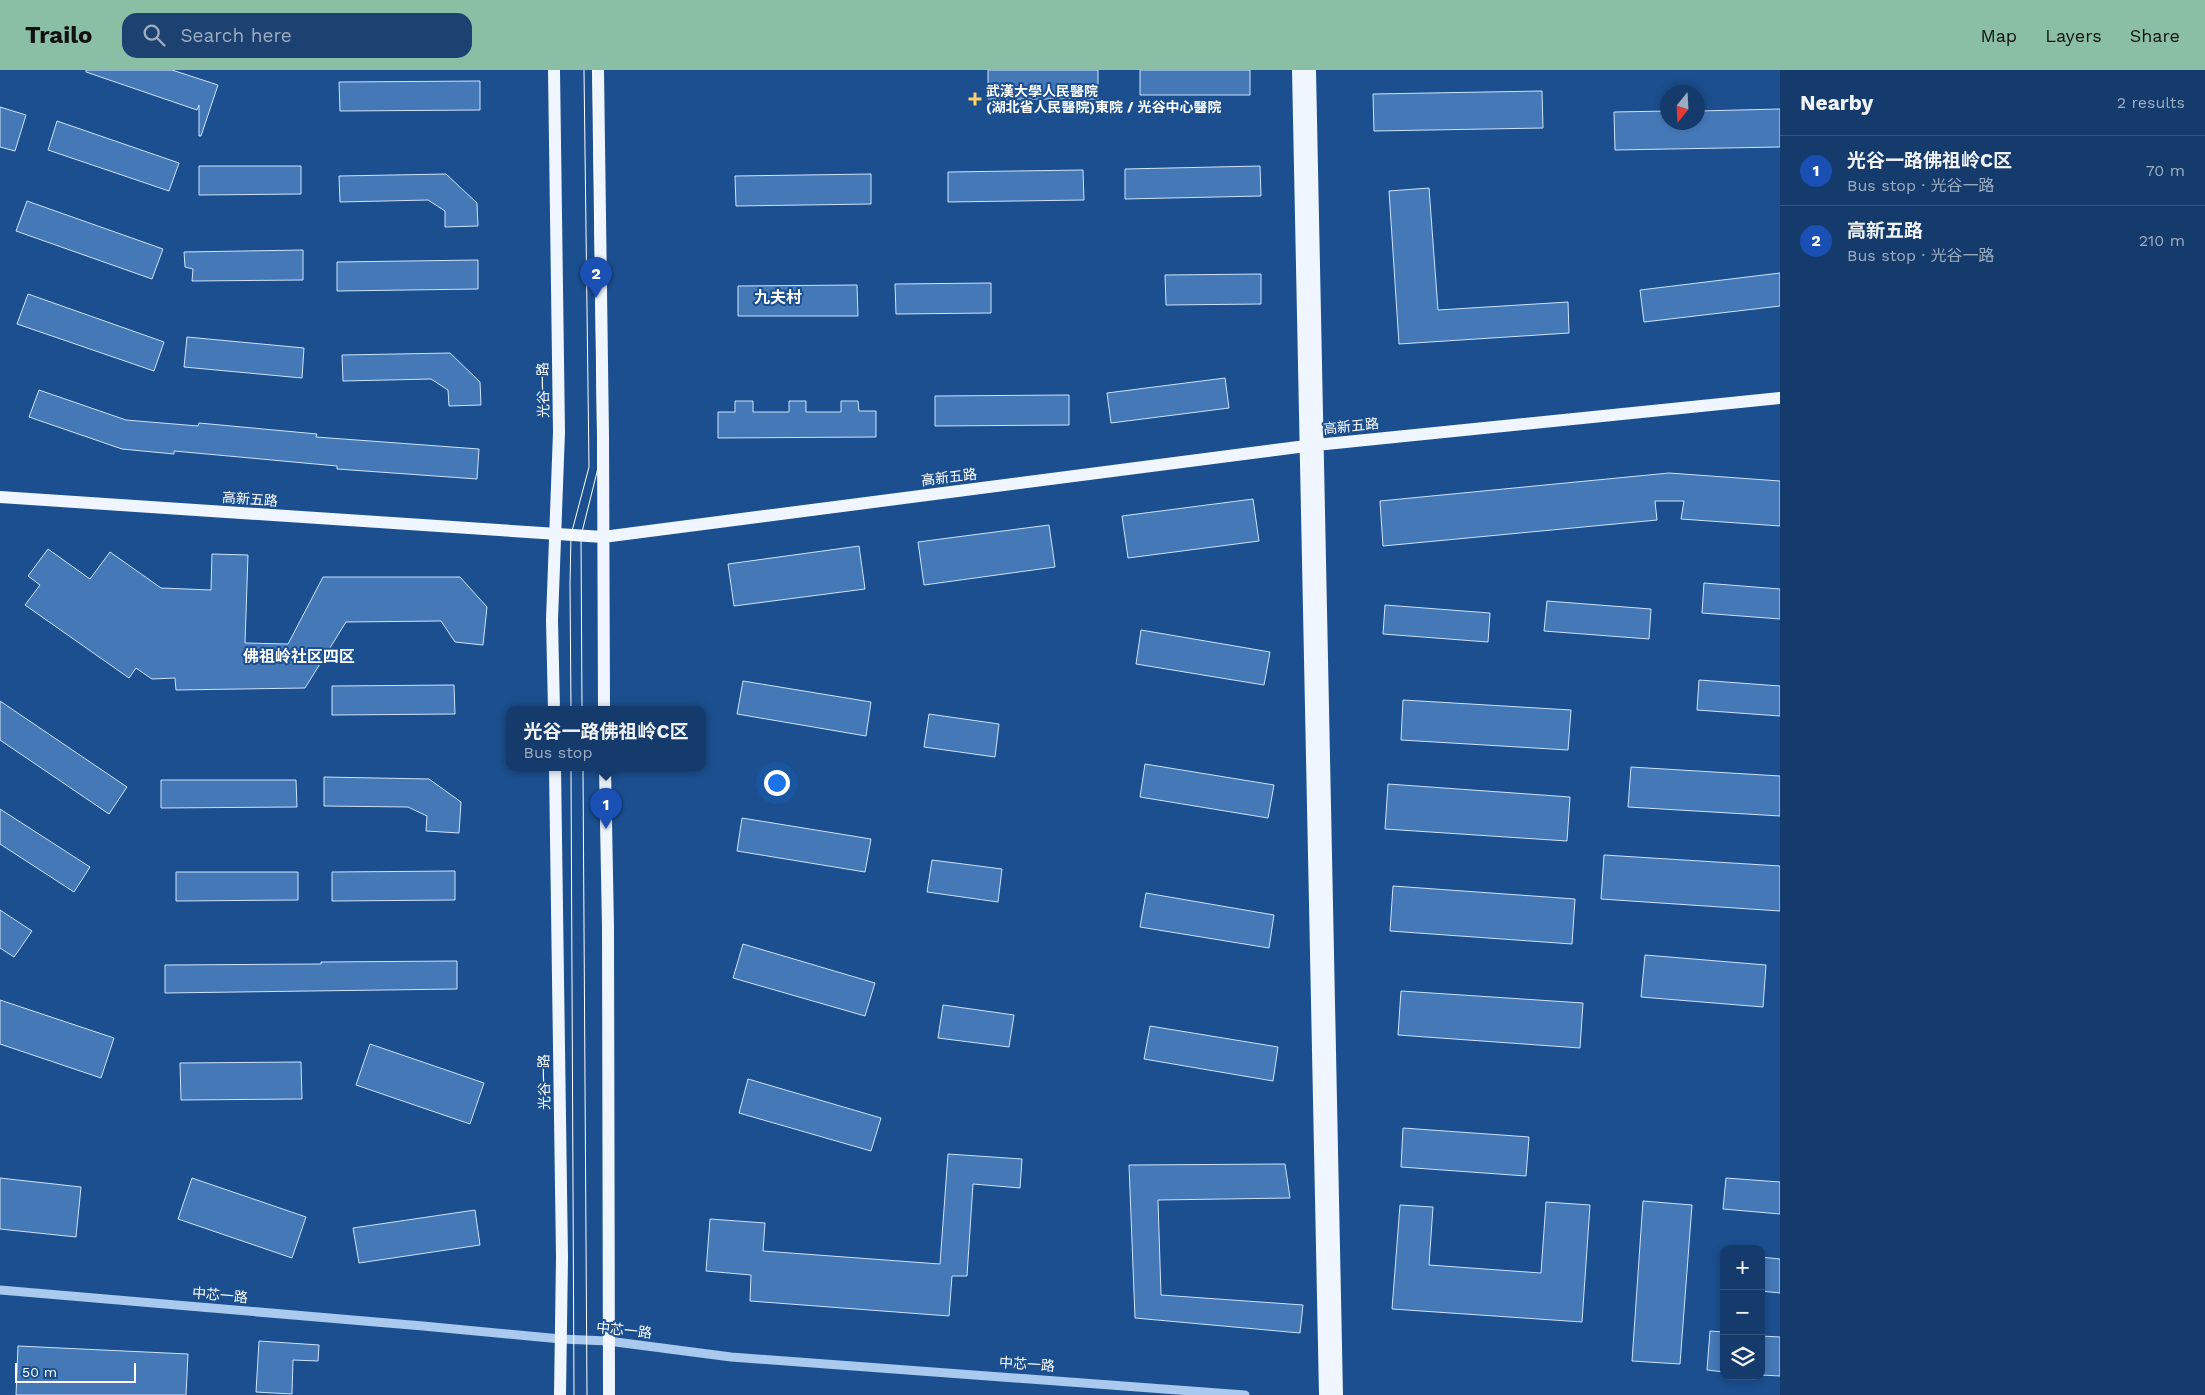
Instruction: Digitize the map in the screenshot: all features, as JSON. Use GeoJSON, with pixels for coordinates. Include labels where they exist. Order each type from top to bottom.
{"type":"FeatureCollection","features":[{"type":"Feature","properties":{"kind":"main road","name":"光谷一路"},"geometry":{"type":"LineString","coordinates":[[554,70],[559,432],[552,620],[554,706]]}},
{"type":"Feature","properties":{"kind":"main road"},"geometry":{"type":"LineString","coordinates":[[598,70],[604,706]]}},
{"type":"Feature","properties":{"kind":"main road"},"geometry":{"type":"LineString","coordinates":[[1298,70],[1312,446],[1337,1395]]}},
{"type":"Feature","properties":{"kind":"main road"},"geometry":{"type":"LineString","coordinates":[[1310,70],[1312,446],[1325,1395]]}},
{"type":"Feature","properties":{"kind":"main road","name":"高新五路"},"geometry":{"type":"LineString","coordinates":[[0,497],[603,537],[1312,446],[1780,398]]}},
{"type":"Feature","properties":{"kind":"main road","name":"光谷一路"},"geometry":{"type":"LineString","coordinates":[[555,771],[562,1257],[560,1395]]}},
{"type":"Feature","properties":{"kind":"main road"},"geometry":{"type":"LineString","coordinates":[[605,771],[608,928],[609,1395]]}},
{"type":"Feature","properties":{"kind":"street","name":"中芯一路"},"geometry":{"type":"LineString","coordinates":[[0,1290],[561,1339],[608,1341],[731,1357],[1246,1395]]}},
{"type":"Feature","properties":{"kind":"building"},"geometry":{"type":"Polygon","coordinates":[[[86,70],[172,70],[218,85],[201,136],[199,136],[199,105],[197,110],[86,72],[86,70]]]}},
{"type":"Feature","properties":{"kind":"building"},"geometry":{"type":"Polygon","coordinates":[[[988,70],[1098,70],[1098,99],[988,99],[988,70]]]}},
{"type":"Feature","properties":{"kind":"building"},"geometry":{"type":"Polygon","coordinates":[[[1140,70],[1250,70],[1250,95],[1140,95],[1140,70]]]}},
{"type":"Feature","properties":{"kind":"building"},"geometry":{"type":"Polygon","coordinates":[[[480,81],[480,110],[340,111],[339,82],[480,81]]]}},
{"type":"Feature","properties":{"kind":"building"},"geometry":{"type":"Polygon","coordinates":[[[1542,91],[1543,128],[1374,131],[1373,94],[1542,91]]]}},
{"type":"Feature","properties":{"kind":"building"},"geometry":{"type":"Polygon","coordinates":[[[0,107],[26,115],[15,151],[0,147],[0,107]]]}},
{"type":"Feature","properties":{"kind":"building"},"geometry":{"type":"Polygon","coordinates":[[[1780,109],[1780,147],[1615,150],[1614,112],[1660,111],[1660,130],[1705,130],[1705,111],[1780,109]]]}},
{"type":"Feature","properties":{"kind":"building"},"geometry":{"type":"Polygon","coordinates":[[[57,121],[179,163],[169,191],[48,150],[57,121]]]}},
{"type":"Feature","properties":{"kind":"building"},"geometry":{"type":"Polygon","coordinates":[[[199,166],[301,166],[301,194],[199,195],[199,166]]]}},
{"type":"Feature","properties":{"kind":"building"},"geometry":{"type":"Polygon","coordinates":[[[1260,166],[1261,196],[1125,199],[1125,169],[1260,166]]]}},
{"type":"Feature","properties":{"kind":"building"},"geometry":{"type":"Polygon","coordinates":[[[1083,170],[1084,200],[948,202],[948,172],[1083,170]]]}},
{"type":"Feature","properties":{"kind":"building"},"geometry":{"type":"Polygon","coordinates":[[[446,174],[477,203],[478,226],[445,227],[445,211],[428,200],[340,202],[339,176],[446,174]]]}},
{"type":"Feature","properties":{"kind":"building"},"geometry":{"type":"Polygon","coordinates":[[[871,174],[871,204],[736,206],[735,176],[871,174]]]}},
{"type":"Feature","properties":{"kind":"building"},"geometry":{"type":"Polygon","coordinates":[[[1429,188],[1438,310],[1568,302],[1569,333],[1399,344],[1389,191],[1429,188]]]}},
{"type":"Feature","properties":{"kind":"building"},"geometry":{"type":"Polygon","coordinates":[[[27,201],[163,249],[152,279],[16,231],[27,201]]]}},
{"type":"Feature","properties":{"kind":"building"},"geometry":{"type":"Polygon","coordinates":[[[303,250],[303,280],[192,281],[193,269],[185,267],[184,252],[303,250]]]}},
{"type":"Feature","properties":{"kind":"building"},"geometry":{"type":"Polygon","coordinates":[[[478,260],[478,289],[337,291],[337,262],[478,260]]]}},
{"type":"Feature","properties":{"kind":"building"},"geometry":{"type":"Polygon","coordinates":[[[1780,273],[1780,306],[1644,322],[1640,290],[1780,273]]]}},
{"type":"Feature","properties":{"kind":"building"},"geometry":{"type":"Polygon","coordinates":[[[1261,274],[1261,304],[1166,305],[1165,275],[1261,274]]]}},
{"type":"Feature","properties":{"kind":"building"},"geometry":{"type":"Polygon","coordinates":[[[991,283],[991,313],[896,314],[895,284],[991,283]]]}},
{"type":"Feature","properties":{"kind":"building"},"geometry":{"type":"Polygon","coordinates":[[[857,285],[858,316],[738,316],[738,286],[857,285]]]}},
{"type":"Feature","properties":{"kind":"building"},"geometry":{"type":"Polygon","coordinates":[[[28,294],[164,342],[154,371],[17,324],[28,294]]]}},
{"type":"Feature","properties":{"kind":"building"},"geometry":{"type":"Polygon","coordinates":[[[187,337],[304,348],[302,378],[184,367],[187,337]]]}},
{"type":"Feature","properties":{"kind":"building"},"geometry":{"type":"Polygon","coordinates":[[[450,353],[480,382],[481,405],[449,406],[448,390],[431,379],[343,381],[342,355],[450,353]]]}},
{"type":"Feature","properties":{"kind":"building"},"geometry":{"type":"Polygon","coordinates":[[[1225,378],[1229,408],[1111,423],[1107,393],[1225,378]]]}},
{"type":"Feature","properties":{"kind":"building"},"geometry":{"type":"Polygon","coordinates":[[[39,390],[126,420],[198,426],[199,423],[317,434],[316,437],[479,449],[477,479],[337,469],[337,466],[174,451],[174,454],[122,449],[29,417],[39,390]]]}},
{"type":"Feature","properties":{"kind":"building"},"geometry":{"type":"Polygon","coordinates":[[[1069,395],[1069,425],[935,426],[935,396],[1069,395]]]}},
{"type":"Feature","properties":{"kind":"building"},"geometry":{"type":"Polygon","coordinates":[[[735,401],[753,401],[753,412],[789,412],[789,401],[806,401],[806,412],[841,412],[841,401],[858,401],[859,411],[876,411],[876,437],[718,438],[718,412],[735,412],[735,401]]]}},
{"type":"Feature","properties":{"kind":"building"},"geometry":{"type":"Polygon","coordinates":[[[1669,473],[1780,481],[1780,526],[1681,519],[1684,501],[1655,501],[1657,520],[1383,546],[1380,501],[1669,473]]]}},
{"type":"Feature","properties":{"kind":"building"},"geometry":{"type":"Polygon","coordinates":[[[1253,499],[1259,541],[1128,558],[1122,516],[1253,499]]]}},
{"type":"Feature","properties":{"kind":"building"},"geometry":{"type":"Polygon","coordinates":[[[1049,525],[1055,567],[924,585],[918,542],[1049,525]]]}},
{"type":"Feature","properties":{"kind":"building"},"geometry":{"type":"Polygon","coordinates":[[[859,546],[865,589],[734,606],[728,564],[859,546]]]}},
{"type":"Feature","properties":{"kind":"building"},"geometry":{"type":"Polygon","coordinates":[[[48,549],[90,579],[110,552],[161,588],[211,590],[212,554],[248,555],[245,643],[288,644],[323,577],[460,577],[487,607],[483,645],[455,642],[441,621],[346,622],[305,688],[176,690],[175,678],[152,679],[136,668],[129,678],[25,605],[40,585],[28,576],[48,549]]]}},
{"type":"Feature","properties":{"kind":"building"},"geometry":{"type":"Polygon","coordinates":[[[1704,583],[1780,589],[1780,619],[1702,613],[1704,583]]]}},
{"type":"Feature","properties":{"kind":"building"},"geometry":{"type":"Polygon","coordinates":[[[1547,601],[1651,609],[1649,639],[1544,631],[1547,601]]]}},
{"type":"Feature","properties":{"kind":"building"},"geometry":{"type":"Polygon","coordinates":[[[1385,605],[1490,613],[1488,642],[1383,634],[1385,605]]]}},
{"type":"Feature","properties":{"kind":"building"},"geometry":{"type":"Polygon","coordinates":[[[1141,630],[1270,652],[1264,685],[1136,664],[1141,630]]]}},
{"type":"Feature","properties":{"kind":"building"},"geometry":{"type":"Polygon","coordinates":[[[1699,680],[1780,686],[1780,716],[1697,710],[1699,680]]]}},
{"type":"Feature","properties":{"kind":"building"},"geometry":{"type":"Polygon","coordinates":[[[743,681],[871,702],[866,736],[737,714],[743,681]]]}},
{"type":"Feature","properties":{"kind":"building"},"geometry":{"type":"Polygon","coordinates":[[[454,685],[455,714],[332,715],[332,686],[454,685]]]}},
{"type":"Feature","properties":{"kind":"building"},"geometry":{"type":"Polygon","coordinates":[[[1403,700],[1571,710],[1568,750],[1401,740],[1403,700]]]}},
{"type":"Feature","properties":{"kind":"building"},"geometry":{"type":"Polygon","coordinates":[[[0,701],[127,787],[109,814],[0,740],[0,701]]]}},
{"type":"Feature","properties":{"kind":"building"},"geometry":{"type":"Polygon","coordinates":[[[929,714],[999,724],[995,757],[924,747],[929,714]]]}},
{"type":"Feature","properties":{"kind":"building"},"geometry":{"type":"Polygon","coordinates":[[[1145,764],[1274,785],[1268,818],[1140,797],[1145,764]]]}},
{"type":"Feature","properties":{"kind":"building"},"geometry":{"type":"Polygon","coordinates":[[[1631,767],[1780,776],[1780,816],[1628,807],[1631,767]]]}},
{"type":"Feature","properties":{"kind":"building"},"geometry":{"type":"Polygon","coordinates":[[[324,777],[429,779],[461,802],[459,833],[426,831],[427,816],[408,807],[324,806],[324,777]]]}},
{"type":"Feature","properties":{"kind":"building"},"geometry":{"type":"Polygon","coordinates":[[[161,780],[296,780],[297,807],[161,808],[161,780]]]}},
{"type":"Feature","properties":{"kind":"building"},"geometry":{"type":"Polygon","coordinates":[[[1388,784],[1570,797],[1567,841],[1385,829],[1388,784]]]}},
{"type":"Feature","properties":{"kind":"building"},"geometry":{"type":"Polygon","coordinates":[[[0,809],[90,867],[74,892],[0,844],[0,809]]]}},
{"type":"Feature","properties":{"kind":"building"},"geometry":{"type":"Polygon","coordinates":[[[742,818],[871,839],[865,872],[737,851],[742,818]]]}},
{"type":"Feature","properties":{"kind":"building"},"geometry":{"type":"Polygon","coordinates":[[[1604,855],[1780,866],[1780,911],[1601,899],[1604,855]]]}},
{"type":"Feature","properties":{"kind":"building"},"geometry":{"type":"Polygon","coordinates":[[[932,860],[1002,869],[998,902],[927,892],[932,860]]]}},
{"type":"Feature","properties":{"kind":"building"},"geometry":{"type":"Polygon","coordinates":[[[455,871],[455,900],[332,901],[332,872],[455,871]]]}},
{"type":"Feature","properties":{"kind":"building"},"geometry":{"type":"Polygon","coordinates":[[[176,872],[298,872],[298,900],[176,901],[176,872]]]}},
{"type":"Feature","properties":{"kind":"building"},"geometry":{"type":"Polygon","coordinates":[[[1393,886],[1575,899],[1572,944],[1390,931],[1393,886]]]}},
{"type":"Feature","properties":{"kind":"building"},"geometry":{"type":"Polygon","coordinates":[[[1146,893],[1274,915],[1269,948],[1140,927],[1146,893]]]}},
{"type":"Feature","properties":{"kind":"building"},"geometry":{"type":"Polygon","coordinates":[[[0,910],[32,931],[14,957],[0,948],[0,910]]]}},
{"type":"Feature","properties":{"kind":"building"},"geometry":{"type":"Polygon","coordinates":[[[743,944],[875,983],[865,1016],[733,978],[743,944]]]}},
{"type":"Feature","properties":{"kind":"building"},"geometry":{"type":"Polygon","coordinates":[[[1645,955],[1766,965],[1763,1007],[1641,997],[1645,955]]]}},
{"type":"Feature","properties":{"kind":"building"},"geometry":{"type":"Polygon","coordinates":[[[457,961],[457,989],[165,993],[165,965],[457,961]]]}},
{"type":"Feature","properties":{"kind":"building"},"geometry":{"type":"Polygon","coordinates":[[[1401,991],[1583,1003],[1580,1048],[1398,1035],[1401,991]]]}},
{"type":"Feature","properties":{"kind":"building"},"geometry":{"type":"Polygon","coordinates":[[[0,1000],[114,1038],[101,1078],[0,1044],[0,1000]]]}},
{"type":"Feature","properties":{"kind":"building"},"geometry":{"type":"Polygon","coordinates":[[[943,1005],[1014,1015],[1009,1047],[938,1038],[943,1005]]]}},
{"type":"Feature","properties":{"kind":"building"},"geometry":{"type":"Polygon","coordinates":[[[1150,1026],[1278,1047],[1273,1081],[1144,1059],[1150,1026]]]}},
{"type":"Feature","properties":{"kind":"building"},"geometry":{"type":"Polygon","coordinates":[[[370,1044],[484,1083],[470,1124],[356,1085],[370,1044]]]}},
{"type":"Feature","properties":{"kind":"building"},"geometry":{"type":"Polygon","coordinates":[[[301,1062],[302,1099],[181,1100],[180,1063],[301,1062]]]}},
{"type":"Feature","properties":{"kind":"building"},"geometry":{"type":"Polygon","coordinates":[[[748,1079],[881,1118],[871,1151],[739,1113],[748,1079]]]}},
{"type":"Feature","properties":{"kind":"building"},"geometry":{"type":"Polygon","coordinates":[[[1403,1128],[1529,1137],[1526,1176],[1401,1167],[1403,1128]]]}},
{"type":"Feature","properties":{"kind":"building"},"geometry":{"type":"Polygon","coordinates":[[[948,1154],[1022,1159],[1020,1188],[973,1184],[967,1276],[952,1276],[949,1316],[750,1301],[751,1275],[706,1271],[710,1219],[765,1223],[763,1251],[940,1264],[948,1154]]]}},
{"type":"Feature","properties":{"kind":"building"},"geometry":{"type":"Polygon","coordinates":[[[1285,1164],[1290,1198],[1158,1200],[1161,1295],[1303,1305],[1300,1333],[1135,1318],[1129,1165],[1285,1164]]]}},
{"type":"Feature","properties":{"kind":"building"},"geometry":{"type":"Polygon","coordinates":[[[0,1178],[81,1187],[76,1237],[0,1229],[0,1178]]]}},
{"type":"Feature","properties":{"kind":"building"},"geometry":{"type":"Polygon","coordinates":[[[192,1178],[306,1217],[292,1258],[178,1219],[192,1178]]]}},
{"type":"Feature","properties":{"kind":"building"},"geometry":{"type":"Polygon","coordinates":[[[1726,1178],[1780,1182],[1780,1214],[1723,1209],[1726,1178]]]}},
{"type":"Feature","properties":{"kind":"building"},"geometry":{"type":"Polygon","coordinates":[[[1643,1201],[1692,1205],[1680,1364],[1632,1361],[1643,1201]]]}},
{"type":"Feature","properties":{"kind":"building"},"geometry":{"type":"Polygon","coordinates":[[[1546,1202],[1590,1205],[1582,1322],[1392,1309],[1400,1205],[1433,1207],[1429,1265],[1541,1273],[1546,1202]]]}},
{"type":"Feature","properties":{"kind":"building"},"geometry":{"type":"Polygon","coordinates":[[[475,1210],[480,1245],[359,1263],[353,1228],[475,1210]]]}},
{"type":"Feature","properties":{"kind":"building"},"geometry":{"type":"Polygon","coordinates":[[[1765,1257],[1780,1259],[1780,1293],[1765,1291],[1765,1257]]]}},
{"type":"Feature","properties":{"kind":"building"},"geometry":{"type":"Polygon","coordinates":[[[1710,1331],[1720,1332],[1720,1372],[1707,1370],[1710,1331]]]}},
{"type":"Feature","properties":{"kind":"building"},"geometry":{"type":"Polygon","coordinates":[[[1765,1336],[1780,1337],[1780,1376],[1765,1375],[1765,1336]]]}},
{"type":"Feature","properties":{"kind":"building"},"geometry":{"type":"Polygon","coordinates":[[[259,1341],[319,1345],[318,1361],[293,1360],[292,1394],[256,1392],[259,1341]]]}},
{"type":"Feature","properties":{"kind":"building"},"geometry":{"type":"Polygon","coordinates":[[[18,1346],[188,1354],[186,1395],[16,1395],[18,1346]]]}},
{"type":"Feature","properties":{"kind":"tram line"},"geometry":{"type":"LineString","coordinates":[[571,706],[571,535],[589,467],[584,70]]}},
{"type":"Feature","properties":{"kind":"tram line"},"geometry":{"type":"LineString","coordinates":[[582,706],[581,536],[598,468],[593,70]]}},
{"type":"Feature","properties":{"kind":"tram line"},"geometry":{"type":"LineString","coordinates":[[571,771],[574,1395]]}},
{"type":"Feature","properties":{"kind":"tram line"},"geometry":{"type":"LineString","coordinates":[[583,771],[587,1395]]}},
{"type":"Feature","properties":{"kind":"place","name":"武漢大學人民醫院 (湖北省人民醫院)東院 / 光谷中心醫院"},"geometry":{"type":"Point","coordinates":[975,99]}},
{"type":"Feature","properties":{"kind":"place","name":"高新五路"},"geometry":{"type":"Point","coordinates":[596,298]}},
{"type":"Feature","properties":{"kind":"place","name":"光谷一路佛祖岭C区"},"geometry":{"type":"Point","coordinates":[606,829]}},
{"type":"Feature","properties":{"kind":"district","name":"九夫村"},"geometry":{"type":"Point","coordinates":[778,297]}},
{"type":"Feature","properties":{"kind":"district","name":"佛祖岭社区四区"},"geometry":{"type":"Point","coordinates":[299,656]}}]}
